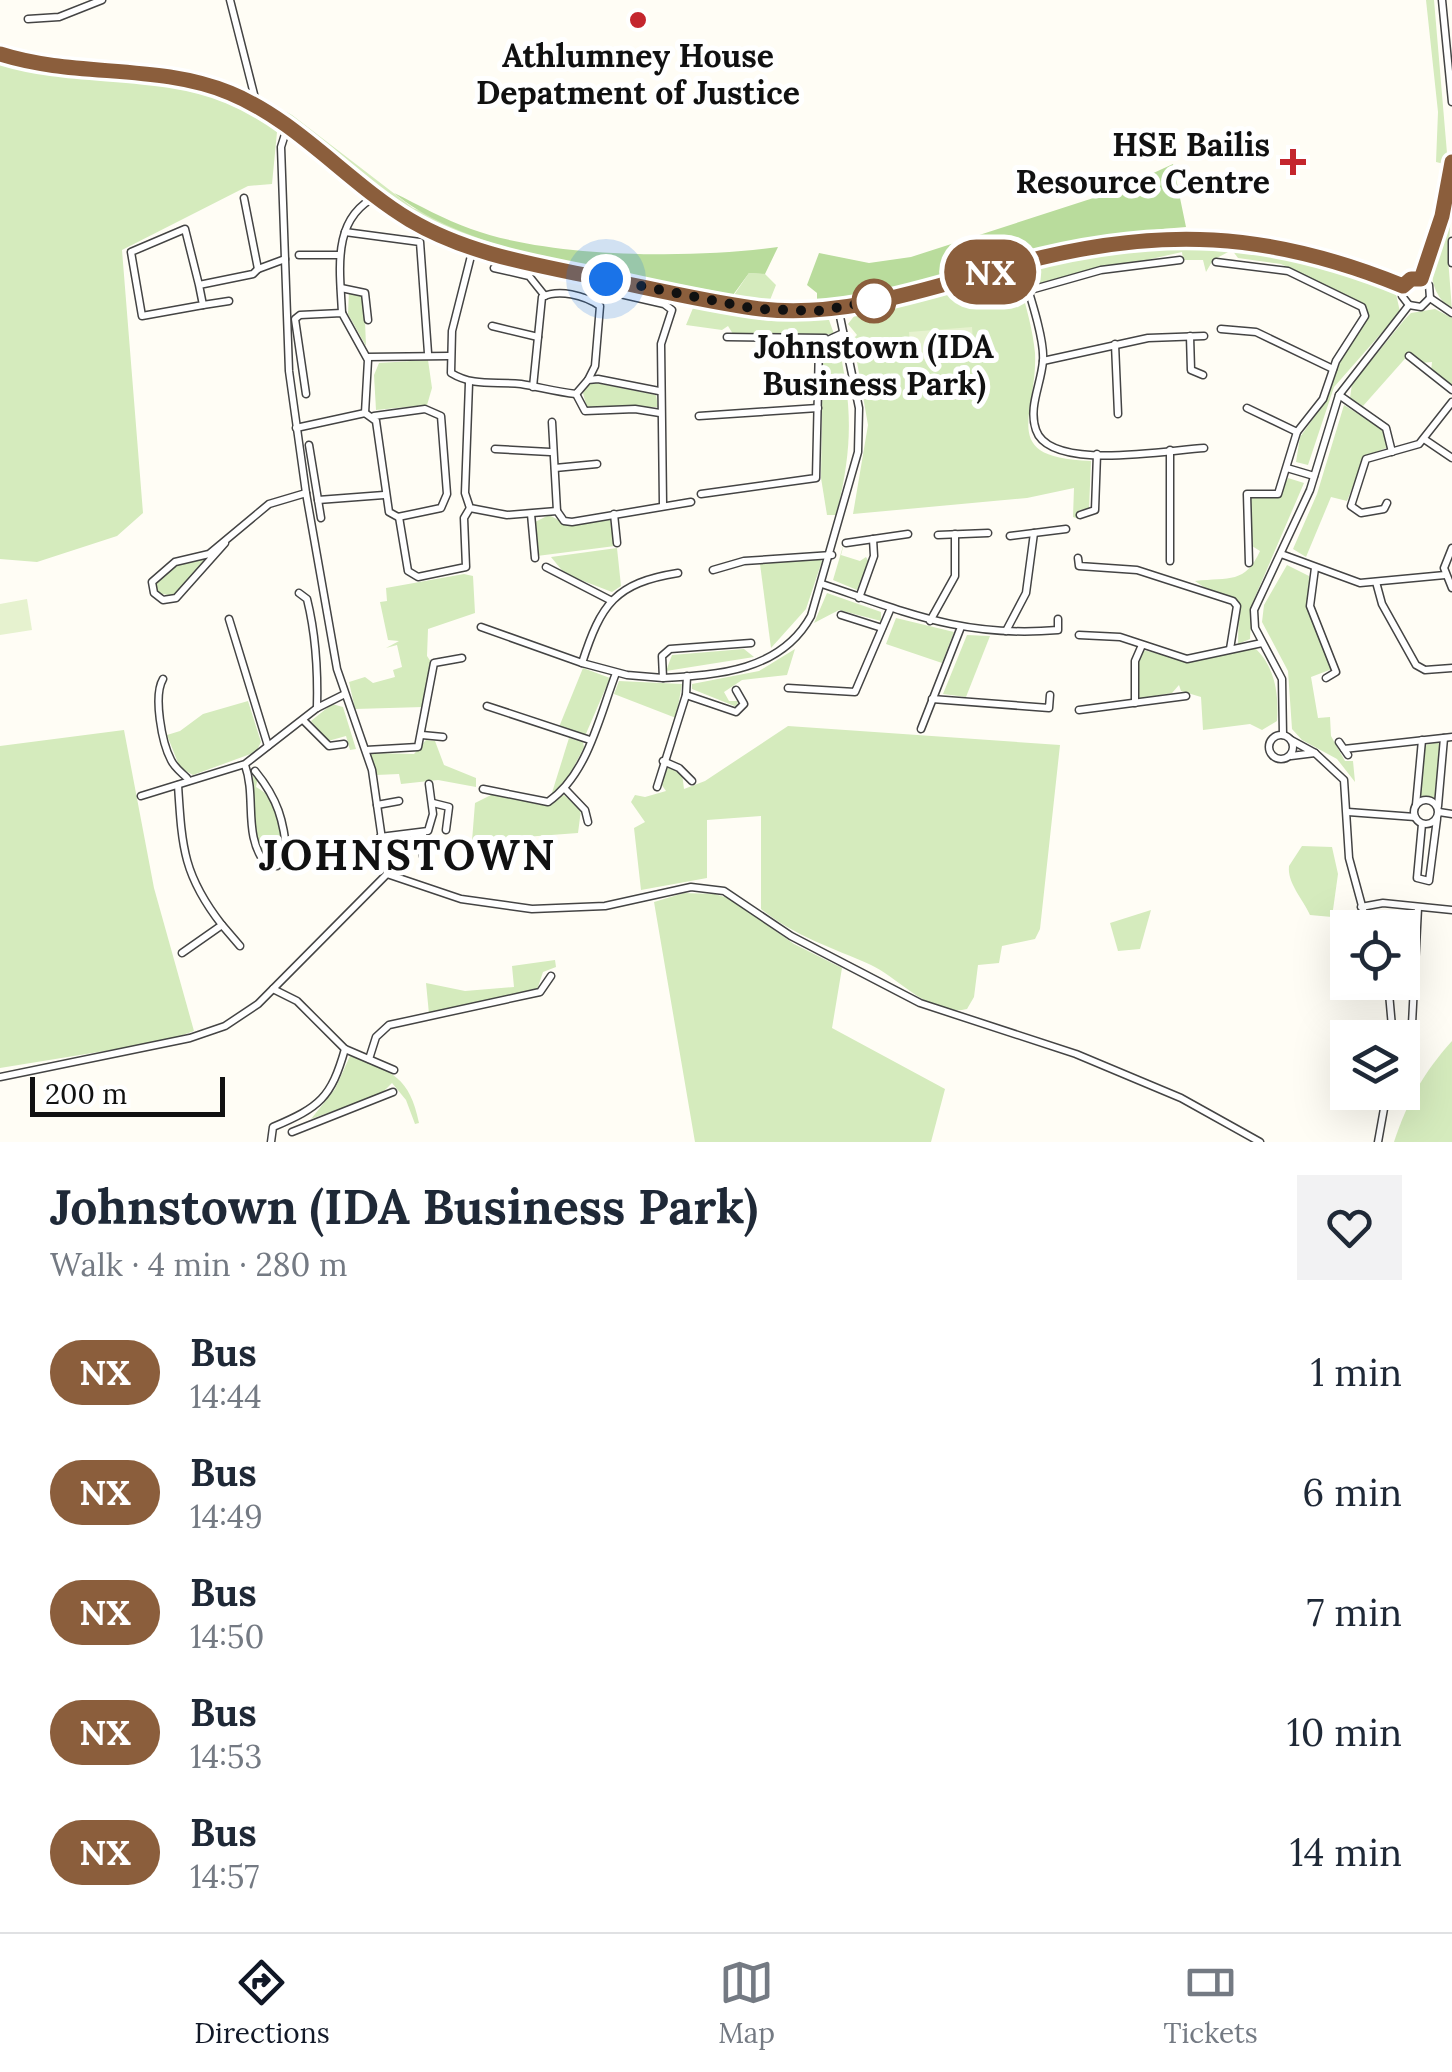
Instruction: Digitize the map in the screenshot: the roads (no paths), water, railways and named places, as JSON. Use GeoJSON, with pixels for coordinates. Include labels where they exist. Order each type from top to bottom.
{"type":"FeatureCollection","features":[{"type":"Feature","properties":{"kind":"street"},"geometry":{"type":"LineString","coordinates":[[28,19],[59,18],[102,0]]}},
{"type":"Feature","properties":{"kind":"street"},"geometry":{"type":"LineString","coordinates":[[230,0],[257,107]]}},
{"type":"Feature","properties":{"kind":"street"},"geometry":{"type":"LineString","coordinates":[[1442,0],[1452,102]]}},
{"type":"Feature","properties":{"kind":"street"},"geometry":{"type":"LineString","coordinates":[[0,54],[71,69],[167,76],[230,93],[287,128],[408,219],[473,248],[756,309],[838,307],[1108,242],[1232,238],[1316,254],[1403,286]]}},
{"type":"Feature","properties":{"kind":"street"},"geometry":{"type":"LineString","coordinates":[[287,128],[281,148],[289,371],[296,428],[337,669],[366,750],[386,874]]}},
{"type":"Feature","properties":{"kind":"street"},"geometry":{"type":"LineString","coordinates":[[1421,279],[1442,216],[1452,163]]}},
{"type":"Feature","properties":{"kind":"street"},"geometry":{"type":"LineString","coordinates":[[296,428],[369,415],[425,408],[441,416],[446,503],[435,512],[400,517],[390,512],[369,415],[367,357],[342,313],[339,255],[345,232],[354,213],[377,196]]}},
{"type":"Feature","properties":{"kind":"street"},"geometry":{"type":"LineString","coordinates":[[244,198],[258,268]]}},
{"type":"Feature","properties":{"kind":"street"},"geometry":{"type":"LineString","coordinates":[[203,305],[184,228],[131,252],[142,316],[228,301]]}},
{"type":"Feature","properties":{"kind":"street"},"geometry":{"type":"LineString","coordinates":[[345,232],[420,242],[428,353]]}},
{"type":"Feature","properties":{"kind":"street"},"geometry":{"type":"LineString","coordinates":[[1452,241],[1452,262]]}},
{"type":"Feature","properties":{"kind":"street"},"geometry":{"type":"LineString","coordinates":[[473,248],[461,284],[449,356],[450,373],[469,382],[576,394]]}},
{"type":"Feature","properties":{"kind":"street"},"geometry":{"type":"LineString","coordinates":[[299,255],[339,255]]}},
{"type":"Feature","properties":{"kind":"street"},"geometry":{"type":"LineString","coordinates":[[199,285],[254,274],[258,268],[286,259]]}},
{"type":"Feature","properties":{"kind":"street"},"geometry":{"type":"LineString","coordinates":[[1027,291],[1102,270],[1180,260]]}},
{"type":"Feature","properties":{"kind":"street"},"geometry":{"type":"LineString","coordinates":[[1216,262],[1288,271],[1362,307],[1365,316],[1333,369],[1322,399],[1297,432],[1278,494],[1247,494],[1252,557]]}},
{"type":"Feature","properties":{"kind":"street"},"geometry":{"type":"LineString","coordinates":[[1020,263],[1043,361],[1033,412],[1042,441],[1066,454],[1204,448]]}},
{"type":"Feature","properties":{"kind":"street"},"geometry":{"type":"LineString","coordinates":[[494,268],[529,276],[545,296],[533,387]]}},
{"type":"Feature","properties":{"kind":"street"},"geometry":{"type":"LineString","coordinates":[[1411,279],[1421,279],[1429,285],[1430,298],[1421,306],[1409,305],[1402,296],[1403,286],[1411,279]]}},
{"type":"Feature","properties":{"kind":"street"},"geometry":{"type":"LineString","coordinates":[[340,288],[366,293],[368,320]]}},
{"type":"Feature","properties":{"kind":"street"},"geometry":{"type":"LineString","coordinates":[[594,302],[606,292],[664,304],[672,310],[661,344],[663,504]]}},
{"type":"Feature","properties":{"kind":"street"},"geometry":{"type":"LineString","coordinates":[[545,296],[564,294],[594,302],[602,311],[595,366],[576,394]]}},
{"type":"Feature","properties":{"kind":"street"},"geometry":{"type":"LineString","coordinates":[[1430,298],[1452,313]]}},
{"type":"Feature","properties":{"kind":"street"},"geometry":{"type":"LineString","coordinates":[[1289,756],[1282,679],[1262,643],[1254,610],[1314,476],[1339,395],[1409,305]]}},
{"type":"Feature","properties":{"kind":"street"},"geometry":{"type":"LineString","coordinates":[[481,627],[616,673],[663,678],[748,666],[780,652],[808,622],[832,555],[858,452],[860,408],[838,307]]}},
{"type":"Feature","properties":{"kind":"street"},"geometry":{"type":"LineString","coordinates":[[306,394],[295,319],[300,314],[342,313]]}},
{"type":"Feature","properties":{"kind":"street"},"geometry":{"type":"LineString","coordinates":[[492,326],[538,337]]}},
{"type":"Feature","properties":{"kind":"street"},"geometry":{"type":"LineString","coordinates":[[1221,330],[1256,332],[1333,369]]}},
{"type":"Feature","properties":{"kind":"street"},"geometry":{"type":"LineString","coordinates":[[727,337],[826,338],[843,333]]}},
{"type":"Feature","properties":{"kind":"street"},"geometry":{"type":"LineString","coordinates":[[1190,336],[1191,370],[1202,375]]}},
{"type":"Feature","properties":{"kind":"street"},"geometry":{"type":"LineString","coordinates":[[1043,361],[1114,344],[1204,336]]}},
{"type":"Feature","properties":{"kind":"street"},"geometry":{"type":"LineString","coordinates":[[701,494],[816,478],[820,344],[826,338]]}},
{"type":"Feature","properties":{"kind":"street"},"geometry":{"type":"LineString","coordinates":[[1114,344],[1118,414]]}},
{"type":"Feature","properties":{"kind":"street"},"geometry":{"type":"LineString","coordinates":[[298,346],[310,346]]}},
{"type":"Feature","properties":{"kind":"street"},"geometry":{"type":"LineString","coordinates":[[367,357],[400,358],[428,353],[449,356]]}},
{"type":"Feature","properties":{"kind":"street"},"geometry":{"type":"LineString","coordinates":[[1409,356],[1452,390]]}},
{"type":"Feature","properties":{"kind":"street"},"geometry":{"type":"LineString","coordinates":[[588,380],[659,391]]}},
{"type":"Feature","properties":{"kind":"street"},"geometry":{"type":"LineString","coordinates":[[400,517],[408,570],[418,577],[466,567],[464,518],[470,508],[465,493],[469,382]]}},
{"type":"Feature","properties":{"kind":"street"},"geometry":{"type":"LineString","coordinates":[[576,394],[585,411],[615,408],[660,413]]}},
{"type":"Feature","properties":{"kind":"street"},"geometry":{"type":"LineString","coordinates":[[1339,395],[1386,428],[1392,452]]}},
{"type":"Feature","properties":{"kind":"street"},"geometry":{"type":"LineString","coordinates":[[1388,503],[1384,509],[1361,513],[1350,502],[1366,459],[1407,450],[1424,440],[1452,402]]}},
{"type":"Feature","properties":{"kind":"street"},"geometry":{"type":"LineString","coordinates":[[700,416],[818,408]]}},
{"type":"Feature","properties":{"kind":"street"},"geometry":{"type":"LineString","coordinates":[[1247,408],[1297,432]]}},
{"type":"Feature","properties":{"kind":"street"},"geometry":{"type":"LineString","coordinates":[[552,422],[550,452],[555,468],[557,511],[564,521],[691,502]]}},
{"type":"Feature","properties":{"kind":"street"},"geometry":{"type":"LineString","coordinates":[[1424,440],[1452,458]]}},
{"type":"Feature","properties":{"kind":"street"},"geometry":{"type":"LineString","coordinates":[[309,446],[321,518]]}},
{"type":"Feature","properties":{"kind":"street"},"geometry":{"type":"LineString","coordinates":[[495,449],[550,452]]}},
{"type":"Feature","properties":{"kind":"street"},"geometry":{"type":"LineString","coordinates":[[1170,450],[1170,561]]}},
{"type":"Feature","properties":{"kind":"street"},"geometry":{"type":"LineString","coordinates":[[1080,515],[1094,512],[1098,454]]}},
{"type":"Feature","properties":{"kind":"street"},"geometry":{"type":"LineString","coordinates":[[555,468],[598,464]]}},
{"type":"Feature","properties":{"kind":"street"},"geometry":{"type":"LineString","coordinates":[[1287,468],[1314,476]]}},
{"type":"Feature","properties":{"kind":"street"},"geometry":{"type":"LineString","coordinates":[[224,543],[176,598],[163,600],[154,593],[152,582],[159,572],[175,562],[209,554],[269,504],[306,492]]}},
{"type":"Feature","properties":{"kind":"street"},"geometry":{"type":"LineString","coordinates":[[318,500],[384,495]]}},
{"type":"Feature","properties":{"kind":"street"},"geometry":{"type":"LineString","coordinates":[[470,508],[530,514],[557,511]]}},
{"type":"Feature","properties":{"kind":"street"},"geometry":{"type":"LineString","coordinates":[[530,514],[535,558]]}},
{"type":"Feature","properties":{"kind":"street"},"geometry":{"type":"LineString","coordinates":[[614,514],[616,543]]}},
{"type":"Feature","properties":{"kind":"street"},"geometry":{"type":"LineString","coordinates":[[1010,536],[1066,530]]}},
{"type":"Feature","properties":{"kind":"street"},"geometry":{"type":"LineString","coordinates":[[938,535],[988,533]]}},
{"type":"Feature","properties":{"kind":"street"},"geometry":{"type":"LineString","coordinates":[[1006,631],[1026,594],[1034,533]]}},
{"type":"Feature","properties":{"kind":"street"},"geometry":{"type":"LineString","coordinates":[[846,543],[908,534]]}},
{"type":"Feature","properties":{"kind":"street"},"geometry":{"type":"LineString","coordinates":[[930,622],[955,576],[956,534]]}},
{"type":"Feature","properties":{"kind":"street"},"geometry":{"type":"LineString","coordinates":[[858,598],[874,556],[873,539]]}},
{"type":"Feature","properties":{"kind":"street"},"geometry":{"type":"LineString","coordinates":[[1452,548],[1445,575],[1452,588]]}},
{"type":"Feature","properties":{"kind":"street"},"geometry":{"type":"LineString","coordinates":[[1281,554],[1352,582],[1445,575]]}},
{"type":"Feature","properties":{"kind":"street"},"geometry":{"type":"LineString","coordinates":[[713,570],[744,561],[832,555]]}},
{"type":"Feature","properties":{"kind":"street"},"geometry":{"type":"LineString","coordinates":[[1078,558],[1079,566],[1138,570],[1233,601],[1237,606],[1230,649]]}},
{"type":"Feature","properties":{"kind":"street"},"geometry":{"type":"LineString","coordinates":[[546,567],[610,600]]}},
{"type":"Feature","properties":{"kind":"street"},"geometry":{"type":"LineString","coordinates":[[1315,568],[1310,606],[1336,672],[1326,678]]}},
{"type":"Feature","properties":{"kind":"street"},"geometry":{"type":"LineString","coordinates":[[582,663],[610,600],[640,580],[678,573]]}},
{"type":"Feature","properties":{"kind":"street"},"geometry":{"type":"LineString","coordinates":[[1376,582],[1382,603],[1416,666],[1425,670],[1452,668]]}},
{"type":"Feature","properties":{"kind":"street"},"geometry":{"type":"LineString","coordinates":[[822,584],[890,610],[961,627],[1058,630],[1058,618]]}},
{"type":"Feature","properties":{"kind":"street"},"geometry":{"type":"LineString","coordinates":[[298,593],[307,598],[315,637],[317,708]]}},
{"type":"Feature","properties":{"kind":"street"},"geometry":{"type":"LineString","coordinates":[[788,688],[855,692],[890,610]]}},
{"type":"Feature","properties":{"kind":"street"},"geometry":{"type":"LineString","coordinates":[[841,616],[882,628]]}},
{"type":"Feature","properties":{"kind":"street"},"geometry":{"type":"LineString","coordinates":[[229,618],[268,746]]}},
{"type":"Feature","properties":{"kind":"street"},"geometry":{"type":"LineString","coordinates":[[921,729],[961,627]]}},
{"type":"Feature","properties":{"kind":"street"},"geometry":{"type":"LineString","coordinates":[[1080,635],[1120,637],[1187,658],[1262,643]]}},
{"type":"Feature","properties":{"kind":"street"},"geometry":{"type":"LineString","coordinates":[[663,678],[662,656],[670,649],[751,643]]}},
{"type":"Feature","properties":{"kind":"street"},"geometry":{"type":"LineString","coordinates":[[1135,703],[1135,661],[1142,644]]}},
{"type":"Feature","properties":{"kind":"street"},"geometry":{"type":"LineString","coordinates":[[366,750],[387,746],[414,750],[422,735],[434,663],[462,658]]}},
{"type":"Feature","properties":{"kind":"street"},"geometry":{"type":"LineString","coordinates":[[484,789],[548,802],[565,789],[590,740],[616,673]]}},
{"type":"Feature","properties":{"kind":"street"},"geometry":{"type":"LineString","coordinates":[[657,787],[686,694],[687,676]]}},
{"type":"Feature","properties":{"kind":"street"},"geometry":{"type":"LineString","coordinates":[[162,679],[158,686],[161,714],[171,761],[188,778]]}},
{"type":"Feature","properties":{"kind":"street"},"geometry":{"type":"LineString","coordinates":[[686,694],[736,712],[744,704],[736,690]]}},
{"type":"Feature","properties":{"kind":"street"},"geometry":{"type":"LineString","coordinates":[[1079,710],[1180,693]]}},
{"type":"Feature","properties":{"kind":"street"},"geometry":{"type":"LineString","coordinates":[[141,796],[178,786],[188,778],[244,764],[317,708],[346,694]]}},
{"type":"Feature","properties":{"kind":"street"},"geometry":{"type":"LineString","coordinates":[[932,699],[1049,708],[1050,695]]}},
{"type":"Feature","properties":{"kind":"street"},"geometry":{"type":"LineString","coordinates":[[487,706],[590,740]]}},
{"type":"Feature","properties":{"kind":"street"},"geometry":{"type":"LineString","coordinates":[[303,720],[329,746],[344,744]]}},
{"type":"Feature","properties":{"kind":"street"},"geometry":{"type":"LineString","coordinates":[[422,735],[443,737]]}},
{"type":"Feature","properties":{"kind":"street"},"geometry":{"type":"LineString","coordinates":[[1315,753],[1278,758],[1270,751],[1272,740],[1286,737],[1315,753],[1342,776],[1349,856],[1362,910]]}},
{"type":"Feature","properties":{"kind":"street"},"geometry":{"type":"LineString","coordinates":[[1344,749],[1448,737],[1429,881],[1417,878],[1422,824],[1415,816],[1348,812]]}},
{"type":"Feature","properties":{"kind":"street"},"geometry":{"type":"LineString","coordinates":[[1415,816],[1422,740]]}},
{"type":"Feature","properties":{"kind":"street"},"geometry":{"type":"LineString","coordinates":[[664,761],[680,768],[692,782]]}},
{"type":"Feature","properties":{"kind":"street"},"geometry":{"type":"LineString","coordinates":[[244,764],[250,831],[259,856],[267,866],[277,866],[287,856],[285,829],[276,797],[255,771]]}},
{"type":"Feature","properties":{"kind":"street"},"geometry":{"type":"LineString","coordinates":[[423,856],[423,834],[432,824],[429,784]]}},
{"type":"Feature","properties":{"kind":"street"},"geometry":{"type":"LineString","coordinates":[[178,786],[188,872],[197,893],[240,946]]}},
{"type":"Feature","properties":{"kind":"street"},"geometry":{"type":"LineString","coordinates":[[565,789],[585,810],[588,822]]}},
{"type":"Feature","properties":{"kind":"street"},"geometry":{"type":"LineString","coordinates":[[1416,806],[1429,800],[1438,813]]}},
{"type":"Feature","properties":{"kind":"street"},"geometry":{"type":"LineString","coordinates":[[376,805],[399,801]]}},
{"type":"Feature","properties":{"kind":"street"},"geometry":{"type":"LineString","coordinates":[[432,803],[449,807],[446,830]]}},
{"type":"Feature","properties":{"kind":"street"},"geometry":{"type":"LineString","coordinates":[[1422,824],[1438,813],[1452,814]]}},
{"type":"Feature","properties":{"kind":"street"},"geometry":{"type":"LineString","coordinates":[[380,837],[423,834]]}},
{"type":"Feature","properties":{"kind":"street"},"geometry":{"type":"LineString","coordinates":[[0,1077],[210,1032],[240,1018],[386,874]]}},
{"type":"Feature","properties":{"kind":"street"},"geometry":{"type":"LineString","coordinates":[[386,874],[461,900],[532,909],[605,906],[691,887],[724,891],[792,936],[920,1003],[1067,1050],[1181,1098],[1260,1142]]}},
{"type":"Feature","properties":{"kind":"street"},"geometry":{"type":"LineString","coordinates":[[1361,907],[1383,903],[1452,910]]}},
{"type":"Feature","properties":{"kind":"street"},"geometry":{"type":"LineString","coordinates":[[182,953],[222,925]]}},
{"type":"Feature","properties":{"kind":"street"},"geometry":{"type":"LineString","coordinates":[[369,1059],[376,1036],[388,1025],[540,992],[551,976]]}},
{"type":"Feature","properties":{"kind":"street"},"geometry":{"type":"LineString","coordinates":[[273,989],[298,1001],[346,1049],[394,1070]]}},
{"type":"Feature","properties":{"kind":"street"},"geometry":{"type":"LineString","coordinates":[[270,1142],[273,1126],[305,1114],[331,1091],[346,1049]]}},
{"type":"Feature","properties":{"kind":"street"},"geometry":{"type":"LineString","coordinates":[[292,1132],[393,1092]]}},
{"type":"Feature","properties":{"kind":"street"},"geometry":{"type":"LineString","coordinates":[[1378,1142],[1383,1110]]}},
{"type":"Feature","properties":{"kind":"street"},"geometry":{"type":"LineString","coordinates":[[305,1114],[310,1125]]}},
{"type":"Feature","properties":{"kind":"place","name":"Athlumney House Depatment of Justice"},"geometry":{"type":"Point","coordinates":[638,20]}},
{"type":"Feature","properties":{"kind":"place","name":"HSE Bailis Resource Centre"},"geometry":{"type":"Point","coordinates":[1293,162]}},
{"type":"Feature","properties":{"kind":"place","name":"Johnstown (IDA Business Park)"},"geometry":{"type":"Point","coordinates":[874,301]}},
{"type":"Feature","properties":{"kind":"district","name":"JOHNSTOWN"},"geometry":{"type":"Point","coordinates":[408,855]}}]}
